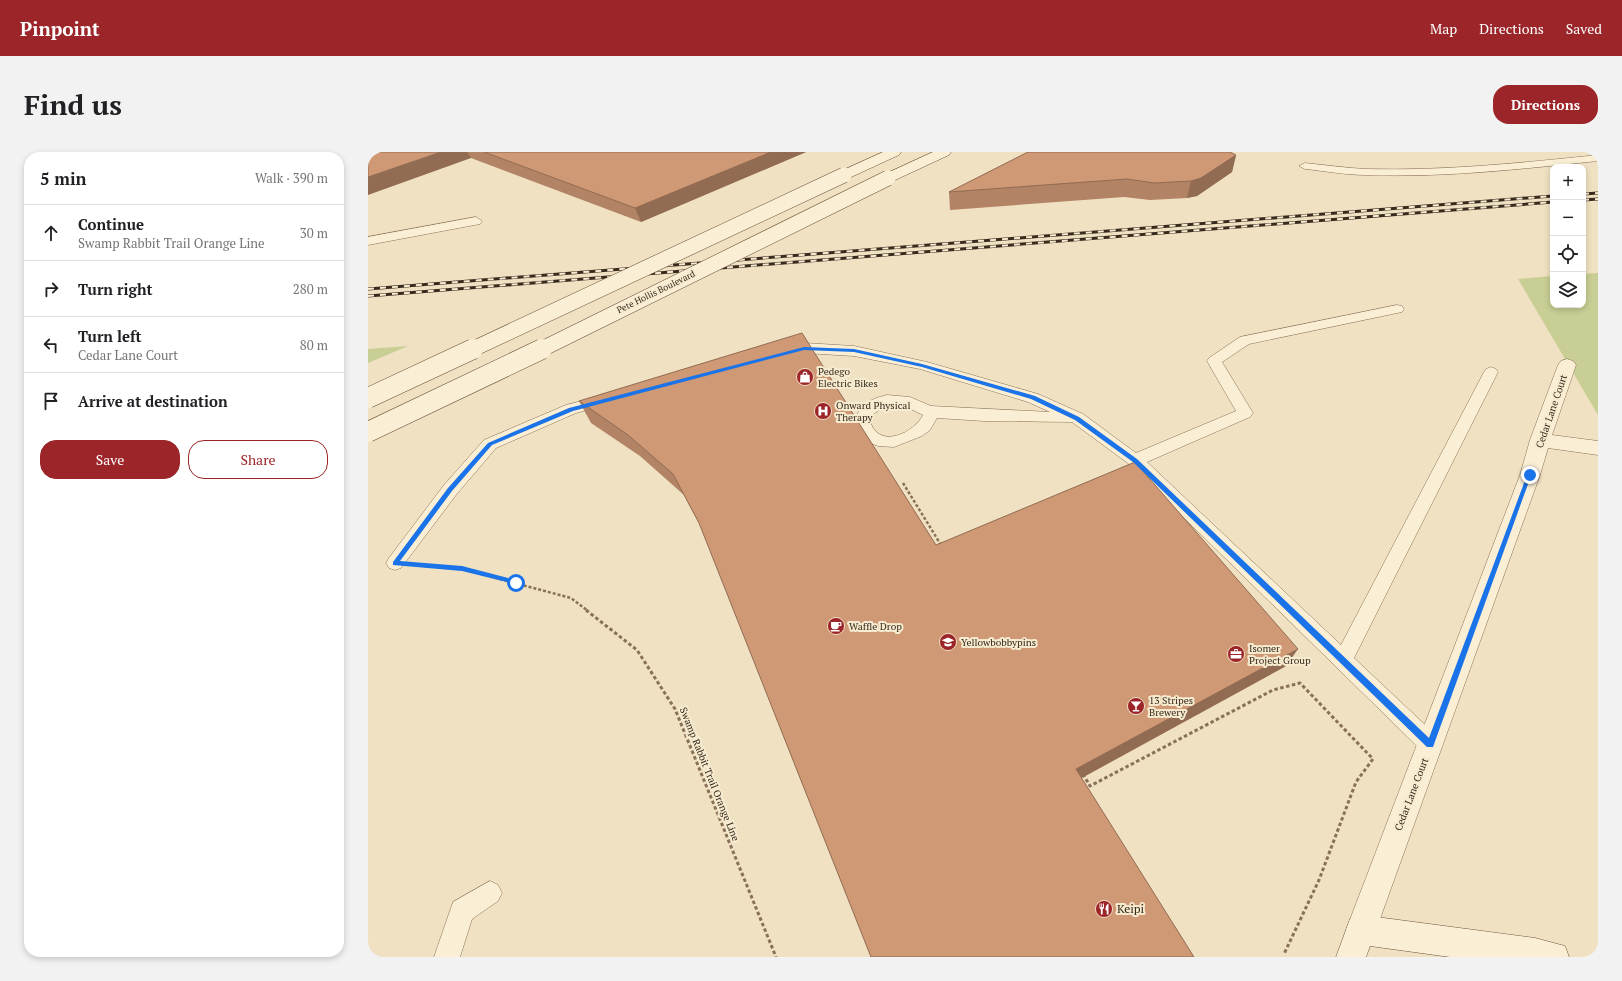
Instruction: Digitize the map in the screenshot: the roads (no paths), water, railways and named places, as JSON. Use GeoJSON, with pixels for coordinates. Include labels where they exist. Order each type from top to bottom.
{"type":"FeatureCollection","features":[{"type":"Feature","properties":{"kind":"main road"},"geometry":{"type":"LineString","coordinates":[[368,398],[894,152]]}},
{"type":"Feature","properties":{"kind":"main road","name":"Pete Hollis Boulevard"},"geometry":{"type":"LineString","coordinates":[[368,432],[489,375],[888,178],[944,152]]}},
{"type":"Feature","properties":{"kind":"main road","name":"Cedar Lane Court"},"geometry":{"type":"LineString","coordinates":[[1356,944],[1527,482],[1540,440],[1567,365]]}},
{"type":"Feature","properties":{"kind":"main road"},"geometry":{"type":"LineString","coordinates":[[1540,440],[1598,448]]}},
{"type":"Feature","properties":{"kind":"main road"},"geometry":{"type":"LineString","coordinates":[[1356,944],[1535,953],[1554,957]]}},
{"type":"Feature","properties":{"kind":"lane"},"geometry":{"type":"LineString","coordinates":[[1305,166],[1363,172],[1431,172],[1511,167],[1598,158]]}},
{"type":"Feature","properties":{"kind":"lane"},"geometry":{"type":"LineString","coordinates":[[368,241],[476,221]]}},
{"type":"Feature","properties":{"kind":"lane"},"geometry":{"type":"LineString","coordinates":[[1135,460],[1245,412],[1214,361],[1245,340],[1397,309]]}},
{"type":"Feature","properties":{"kind":"lane"},"geometry":{"type":"LineString","coordinates":[[774,356],[804,348],[854,351],[922,366],[1033,398],[1077,418],[1135,460],[1430,744]]}},
{"type":"Feature","properties":{"kind":"lane"},"geometry":{"type":"LineString","coordinates":[[1343,660],[1492,372]]}},
{"type":"Feature","properties":{"kind":"lane"},"geometry":{"type":"LineString","coordinates":[[395,563],[450,490],[490,444],[571,409],[616,397]]}},
{"type":"Feature","properties":{"kind":"lane"},"geometry":{"type":"LineString","coordinates":[[932,412],[1077,418]]}},
{"type":"Feature","properties":{"kind":"lane"},"geometry":{"type":"LineString","coordinates":[[446,957],[462,911],[490,893]]}},
{"type":"Feature","properties":{"kind":"railway"},"geometry":{"type":"LineString","coordinates":[[1586,194],[1598,193]]}},
{"type":"Feature","properties":{"kind":"railway"},"geometry":{"type":"LineString","coordinates":[[368,289],[1550,196]]}},
{"type":"Feature","properties":{"kind":"railway"},"geometry":{"type":"LineString","coordinates":[[1586,200],[1598,199]]}},
{"type":"Feature","properties":{"kind":"railway"},"geometry":{"type":"LineString","coordinates":[[368,296],[1550,202]]}},
{"type":"Feature","properties":{"kind":"place","name":"Pedego Electric Bikes"},"geometry":{"type":"Point","coordinates":[805,377]}},
{"type":"Feature","properties":{"kind":"place","name":"Onward Physical Therapy"},"geometry":{"type":"Point","coordinates":[823,411]}},
{"type":"Feature","properties":{"kind":"place","name":"Waffle Drop"},"geometry":{"type":"Point","coordinates":[836,626]}},
{"type":"Feature","properties":{"kind":"place","name":"Yellowbobbypins"},"geometry":{"type":"Point","coordinates":[948,642]}},
{"type":"Feature","properties":{"kind":"place","name":"Isomer Project Group"},"geometry":{"type":"Point","coordinates":[1236,654]}},
{"type":"Feature","properties":{"kind":"place","name":"13 Stripes Brewery"},"geometry":{"type":"Point","coordinates":[1136,706]}},
{"type":"Feature","properties":{"kind":"place","name":"Keipi"},"geometry":{"type":"Point","coordinates":[1104,909]}}]}
